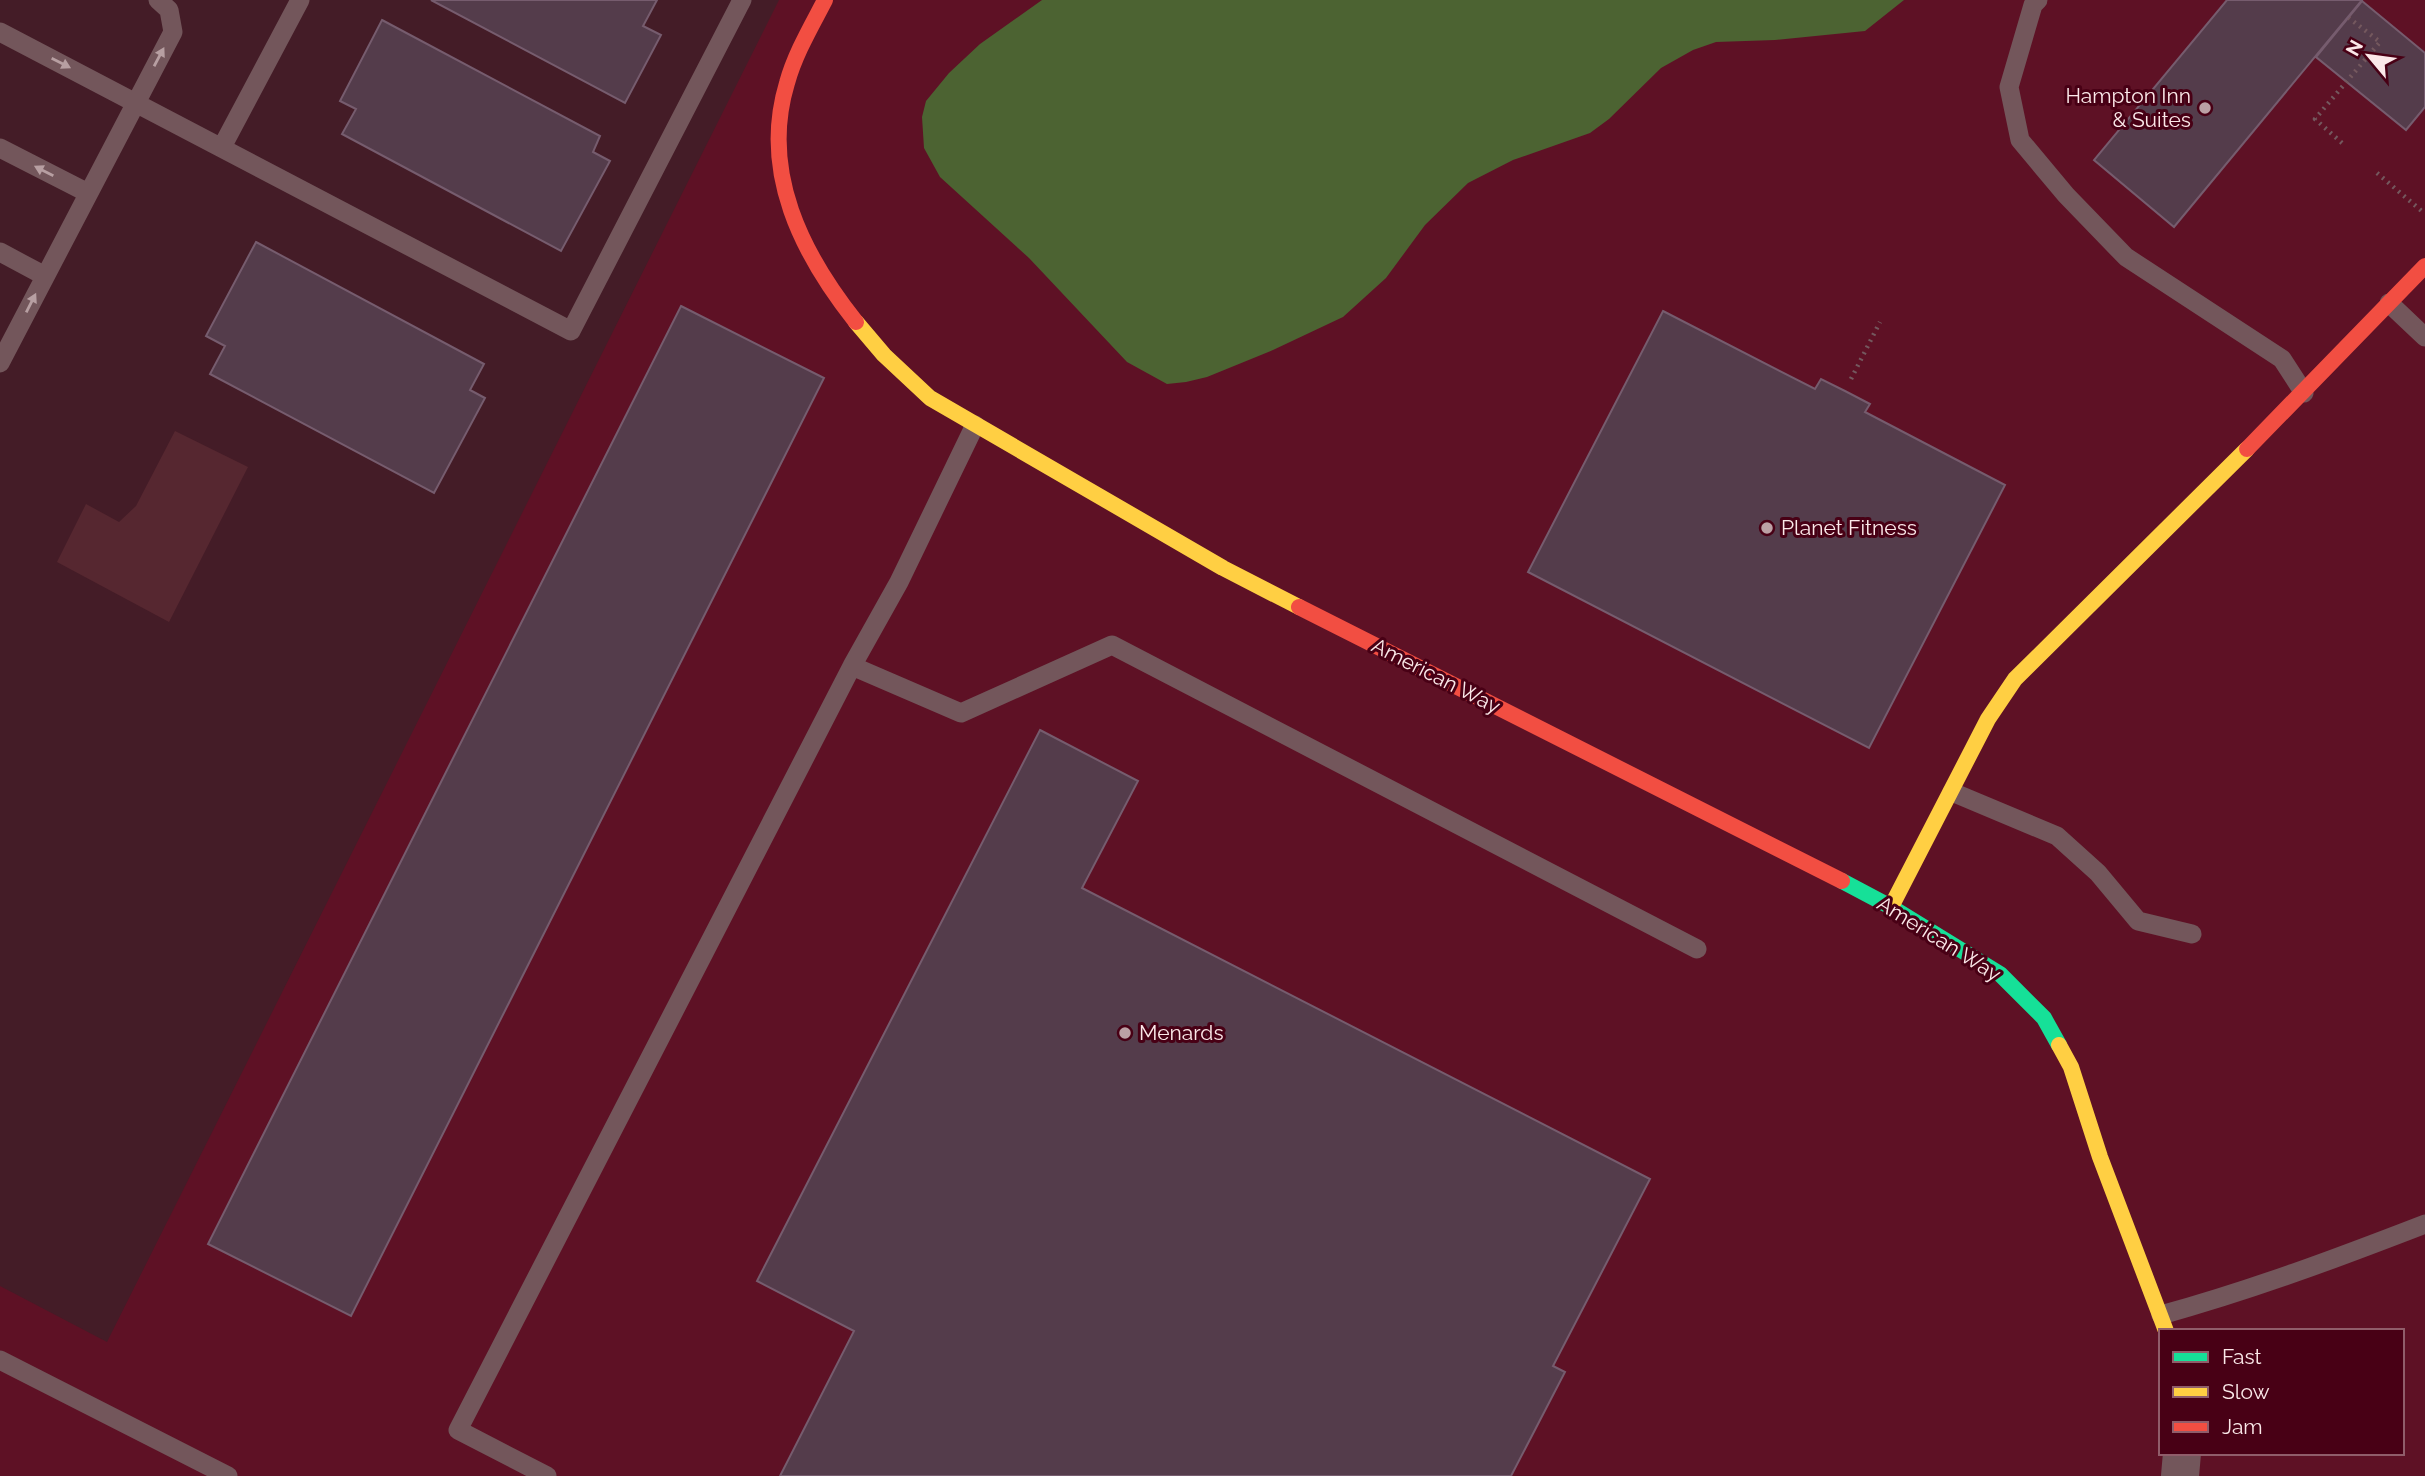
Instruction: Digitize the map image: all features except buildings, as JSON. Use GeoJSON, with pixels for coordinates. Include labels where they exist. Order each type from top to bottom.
{"type":"FeatureCollection","features":[{"type":"Feature","properties":{"kind":"street","name":"American Way"},"geometry":{"type":"LineString","coordinates":[[825,0],[792,66],[784,95],[779,125],[783,188],[791,215],[815,264],[874,345],[899,372],[930,398],[1223,568],[1891,907],[2000,974],[2044,1018],[2071,1067],[2100,1157],[2163,1323]]}},
{"type":"Feature","properties":{"kind":"street"},"geometry":{"type":"LineString","coordinates":[[1891,907],[1988,719],[2015,679],[2304,393],[2425,266]]}},
{"type":"Feature","properties":{"kind":"street"},"geometry":{"type":"LineString","coordinates":[[2180,1476],[2182,1455]]}},
{"type":"Feature","properties":{"kind":"lane"},"geometry":{"type":"LineString","coordinates":[[0,363],[173,32],[169,10],[158,0]]}},
{"type":"Feature","properties":{"kind":"lane"},"geometry":{"type":"LineString","coordinates":[[222,147],[300,0]]}},
{"type":"Feature","properties":{"kind":"lane"},"geometry":{"type":"LineString","coordinates":[[0,32],[571,331],[742,0]]}},
{"type":"Feature","properties":{"kind":"lane"},"geometry":{"type":"LineString","coordinates":[[2038,0],[2033,5],[2009,87],[2020,140],[2066,195],[2126,257],[2282,359],[2304,393]]}},
{"type":"Feature","properties":{"kind":"lane"},"geometry":{"type":"LineString","coordinates":[[0,148],[88,193]]}},
{"type":"Feature","properties":{"kind":"lane"},"geometry":{"type":"LineString","coordinates":[[0,252],[46,276]]}},
{"type":"Feature","properties":{"kind":"lane"},"geometry":{"type":"LineString","coordinates":[[2389,303],[2425,337]]}},
{"type":"Feature","properties":{"kind":"lane"},"geometry":{"type":"LineString","coordinates":[[547,1476],[458,1430],[852,666],[899,582],[975,425]]}},
{"type":"Feature","properties":{"kind":"lane"},"geometry":{"type":"LineString","coordinates":[[852,666],[961,713],[1112,645],[1697,949]]}},
{"type":"Feature","properties":{"kind":"lane"},"geometry":{"type":"LineString","coordinates":[[1952,792],[2057,836],[2098,873],[2138,921],[2192,933]]}},
{"type":"Feature","properties":{"kind":"lane"},"geometry":{"type":"LineString","coordinates":[[2163,1323],[2425,1224]]}},
{"type":"Feature","properties":{"kind":"lane"},"geometry":{"type":"LineString","coordinates":[[0,1360],[228,1476]]}},
{"type":"Feature","properties":{"kind":"path"},"geometry":{"type":"LineString","coordinates":[[2342,142],[2315,119],[2380,41],[2349,18]]}},
{"type":"Feature","properties":{"kind":"path"},"geometry":{"type":"LineString","coordinates":[[2377,173],[2424,213]]}},
{"type":"Feature","properties":{"kind":"path"},"geometry":{"type":"LineString","coordinates":[[1851,379],[1880,322]]}},
{"type":"Feature","properties":{"kind":"shaded area"},"geometry":{"type":"Polygon","coordinates":[[[779,0],[2425,0],[2425,1476],[0,1476],[0,1286],[107,1342],[779,0]]]}},
{"type":"Feature","properties":{"kind":"shaded area"},"geometry":{"type":"Polygon","coordinates":[[[1042,0],[1904,0],[1865,31],[1775,40],[1716,42],[1693,50],[1661,68],[1609,119],[1590,133],[1513,160],[1468,183],[1425,225],[1386,278],[1343,317],[1207,377],[1167,384],[1127,362],[1029,258],[940,177],[924,148],[922,117],[926,101],[949,73],[980,44],[1042,0]]]}},
{"type":"Feature","properties":{"kind":"shaded area"},"geometry":{"type":"Polygon","coordinates":[[[175,431],[248,467],[169,622],[57,562],[86,504],[119,522],[136,506],[175,431]]]}},
{"type":"Feature","properties":{"kind":"traffic: fast"},"geometry":{"type":"LineString","coordinates":[[1842,881],[1891,907],[2000,974],[2044,1018],[2059,1045]]}},
{"type":"Feature","properties":{"kind":"traffic: slow"},"geometry":{"type":"LineString","coordinates":[[856,322],[884,355],[930,398],[1223,568],[1299,607]]}},
{"type":"Feature","properties":{"kind":"traffic: slow"},"geometry":{"type":"LineString","coordinates":[[1891,907],[1988,719],[2015,679],[2247,449]]}},
{"type":"Feature","properties":{"kind":"traffic: slow"},"geometry":{"type":"LineString","coordinates":[[2059,1045],[2071,1067],[2100,1157],[2165,1329]]}},
{"type":"Feature","properties":{"kind":"traffic: jam"},"geometry":{"type":"LineString","coordinates":[[825,0],[790,72],[780,116],[779,148],[783,180],[803,240],[836,296],[856,322]]}},
{"type":"Feature","properties":{"kind":"traffic: jam"},"geometry":{"type":"LineString","coordinates":[[2247,449],[2425,266]]}},
{"type":"Feature","properties":{"kind":"traffic: jam"},"geometry":{"type":"LineString","coordinates":[[1299,607],[1842,881]]}},
{"type":"Feature","properties":{"kind":"place","name":"Hampton Inn & Suites"},"geometry":{"type":"Point","coordinates":[2205,108]}},
{"type":"Feature","properties":{"kind":"place","name":"Planet Fitness"},"geometry":{"type":"Point","coordinates":[1767,528]}},
{"type":"Feature","properties":{"kind":"place","name":"Menards"},"geometry":{"type":"Point","coordinates":[1125,1033]}}]}
